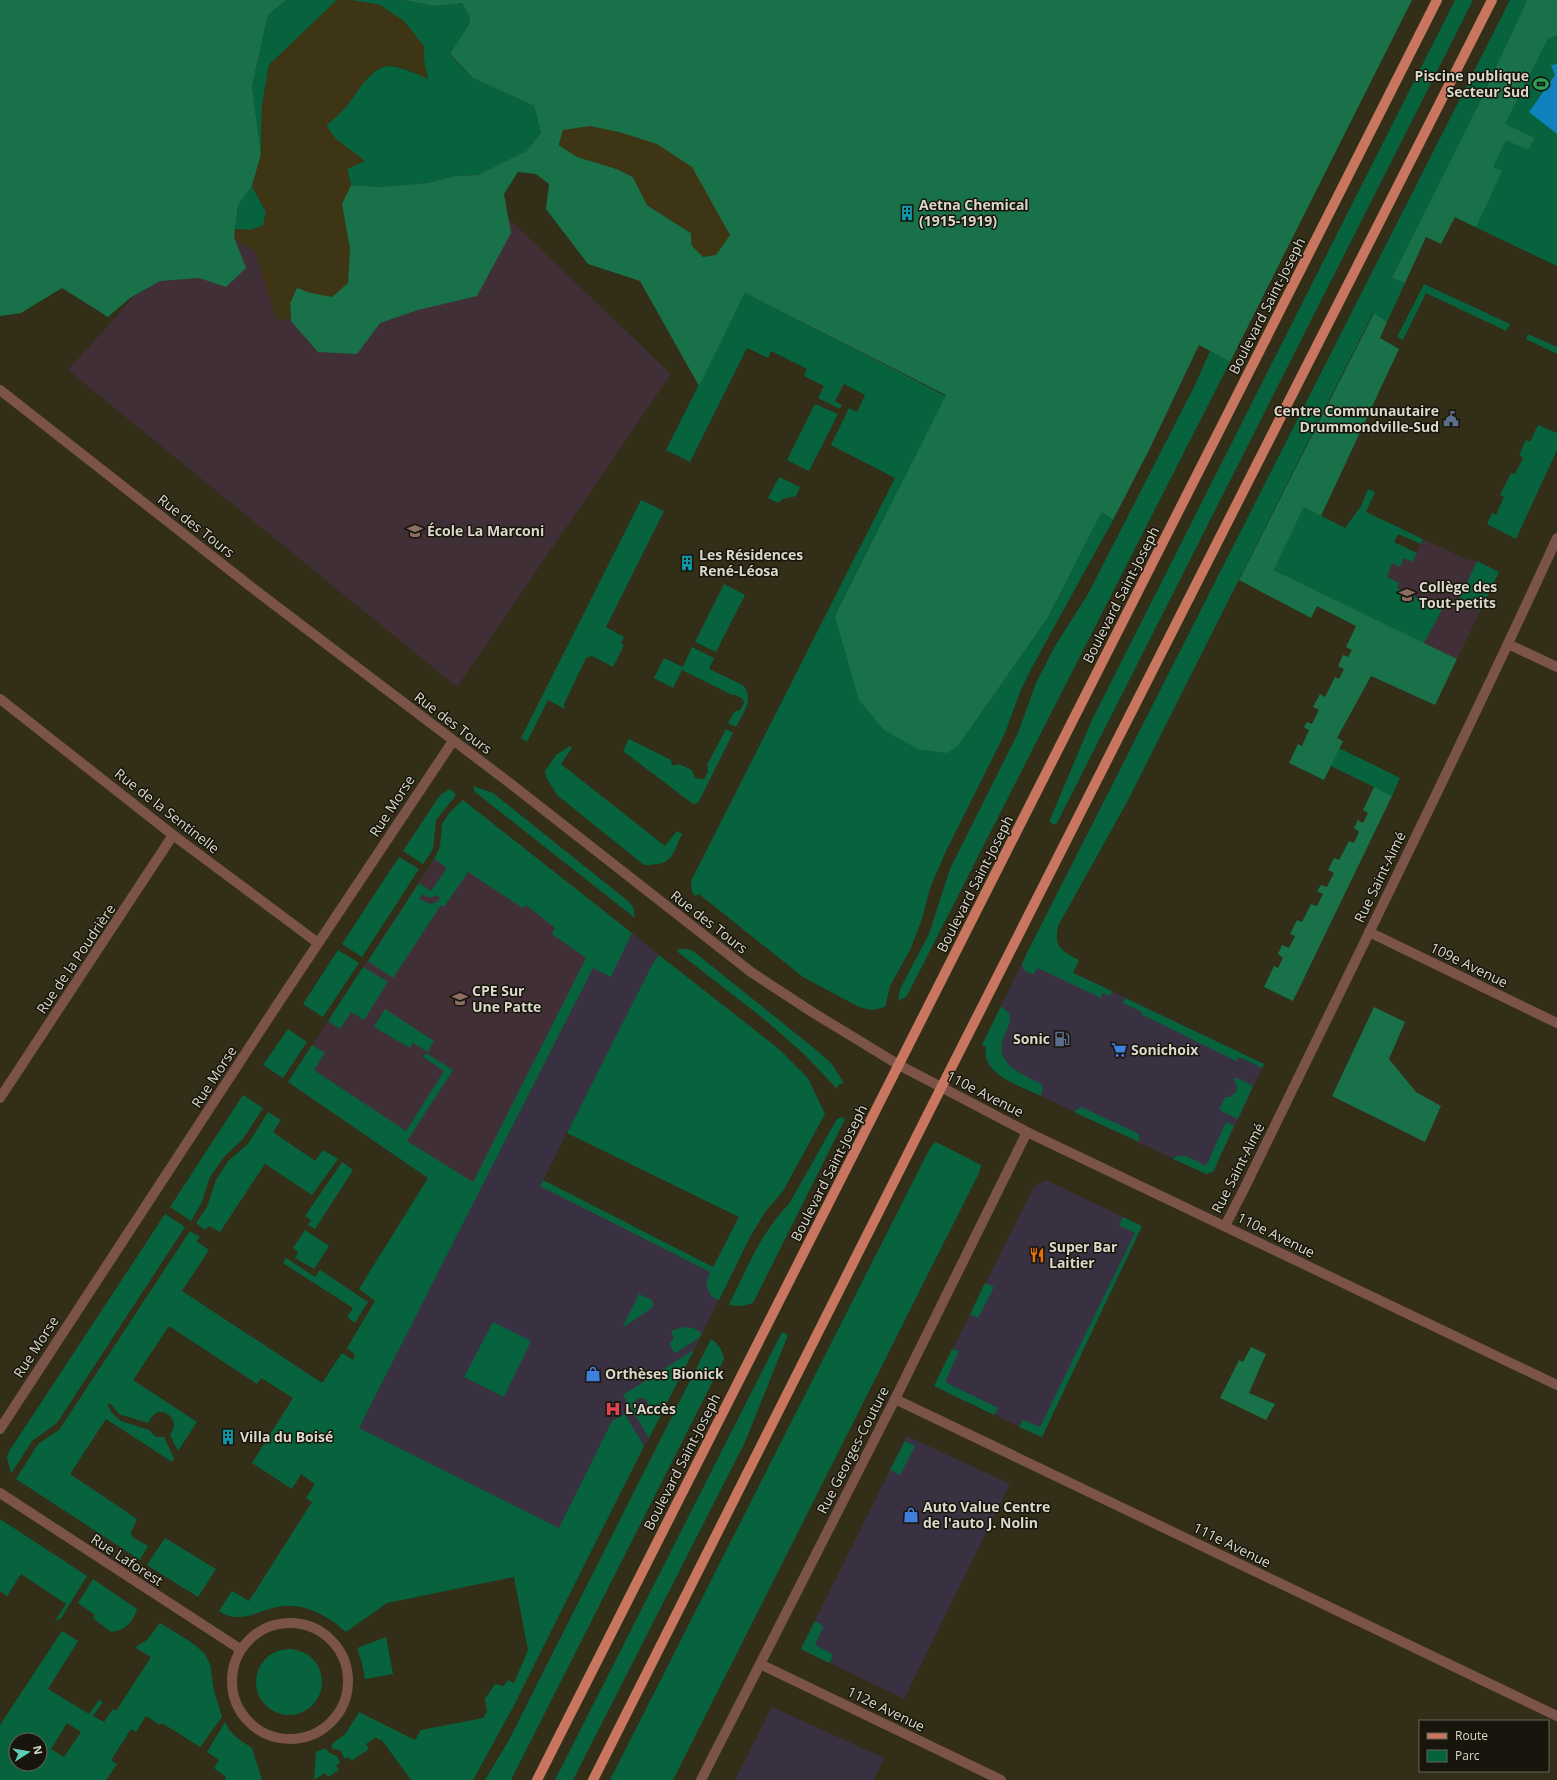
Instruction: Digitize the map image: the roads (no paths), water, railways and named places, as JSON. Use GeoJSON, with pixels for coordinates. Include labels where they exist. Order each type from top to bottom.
{"type":"FeatureCollection","features":[{"type":"Feature","properties":{"kind":"main road","name":"Boulevard Saint-Joseph"},"geometry":{"type":"LineString","coordinates":[[537,1780],[1438,0]]}},
{"type":"Feature","properties":{"kind":"main road"},"geometry":{"type":"LineString","coordinates":[[593,1780],[941,1088],[1492,0]]}},
{"type":"Feature","properties":{"kind":"street","name":"Rue des Tours"},"geometry":{"type":"LineString","coordinates":[[0,390],[259,593],[511,784],[751,972],[899,1065]]}},
{"type":"Feature","properties":{"kind":"street","name":"Rue Saint-Aimé"},"geometry":{"type":"LineString","coordinates":[[1225,1226],[1249,1180],[1508,644],[1557,538]]}},
{"type":"Feature","properties":{"kind":"street"},"geometry":{"type":"LineString","coordinates":[[1508,644],[1557,667]]}},
{"type":"Feature","properties":{"kind":"street","name":"Rue de la Sentinelle"},"geometry":{"type":"LineString","coordinates":[[0,699],[174,835],[318,943]]}},
{"type":"Feature","properties":{"kind":"street","name":"Rue Morse"},"geometry":{"type":"LineString","coordinates":[[0,1429],[318,943],[453,741]]}},
{"type":"Feature","properties":{"kind":"street","name":"Rue de la Poudrière"},"geometry":{"type":"LineString","coordinates":[[0,1098],[3,1086],[174,835]]}},
{"type":"Feature","properties":{"kind":"street","name":"109e Avenue"},"geometry":{"type":"LineString","coordinates":[[1369,932],[1557,1023]]}},
{"type":"Feature","properties":{"kind":"street","name":"110e Avenue"},"geometry":{"type":"LineString","coordinates":[[899,1065],[1027,1132],[1557,1385]]}},
{"type":"Feature","properties":{"kind":"street","name":"Rue Georges-Couture"},"geometry":{"type":"LineString","coordinates":[[701,1780],[895,1399],[1027,1132]]}},
{"type":"Feature","properties":{"kind":"street","name":"111e Avenue"},"geometry":{"type":"LineString","coordinates":[[895,1399],[1557,1716]]}},
{"type":"Feature","properties":{"kind":"street","name":"Rue Laforest"},"geometry":{"type":"LineString","coordinates":[[0,1493],[240,1650]]}},
{"type":"Feature","properties":{"kind":"street"},"geometry":{"type":"LineString","coordinates":[[289,1622],[309,1626],[326,1635],[339,1649],[347,1668],[348,1687],[343,1706],[332,1722],[317,1733],[298,1740],[279,1739],[261,1733],[246,1721],[236,1705],[231,1686],[232,1667],[240,1650],[253,1635],[270,1626],[289,1622]]}},
{"type":"Feature","properties":{"kind":"street","name":"112e Avenue"},"geometry":{"type":"LineString","coordinates":[[760,1664],[1001,1780]]}},
{"type":"Feature","properties":{"kind":"water"},"geometry":{"type":"Polygon","coordinates":[[[1557,64],[1557,134],[1529,112],[1555,75],[1551,65],[1557,64]]]}},
{"type":"Feature","properties":{"kind":"place","name":"Piscine publique Secteur Sud"},"geometry":{"type":"Point","coordinates":[1541,84]}},
{"type":"Feature","properties":{"kind":"place","name":"Aetna Chemical (1915-1919)"},"geometry":{"type":"Point","coordinates":[907,213]}},
{"type":"Feature","properties":{"kind":"place","name":"Centre Communautaire Drummondville-Sud"},"geometry":{"type":"Point","coordinates":[1451,419]}},
{"type":"Feature","properties":{"kind":"place","name":"École La Marconi"},"geometry":{"type":"Point","coordinates":[415,531]}},
{"type":"Feature","properties":{"kind":"place","name":"Les Résidences René-Léosa"},"geometry":{"type":"Point","coordinates":[687,563]}},
{"type":"Feature","properties":{"kind":"place","name":"Collège des Tout-petits"},"geometry":{"type":"Point","coordinates":[1407,595]}},
{"type":"Feature","properties":{"kind":"place","name":"CPE Sur Une Patte"},"geometry":{"type":"Point","coordinates":[460,999]}},
{"type":"Feature","properties":{"kind":"place","name":"Sonic"},"geometry":{"type":"Point","coordinates":[1062,1039]}},
{"type":"Feature","properties":{"kind":"place","name":"Sonichoix"},"geometry":{"type":"Point","coordinates":[1119,1050]}},
{"type":"Feature","properties":{"kind":"place","name":"Super Bar Laitier"},"geometry":{"type":"Point","coordinates":[1037,1255]}},
{"type":"Feature","properties":{"kind":"place","name":"Orthèses Bionick"},"geometry":{"type":"Point","coordinates":[593,1374]}},
{"type":"Feature","properties":{"kind":"place","name":"L'Accès"},"geometry":{"type":"Point","coordinates":[613,1409]}},
{"type":"Feature","properties":{"kind":"place","name":"Villa du Boisé"},"geometry":{"type":"Point","coordinates":[228,1437]}},
{"type":"Feature","properties":{"kind":"place","name":"Auto Value Centre de l'auto J. Nolin"},"geometry":{"type":"Point","coordinates":[911,1515]}}]}
